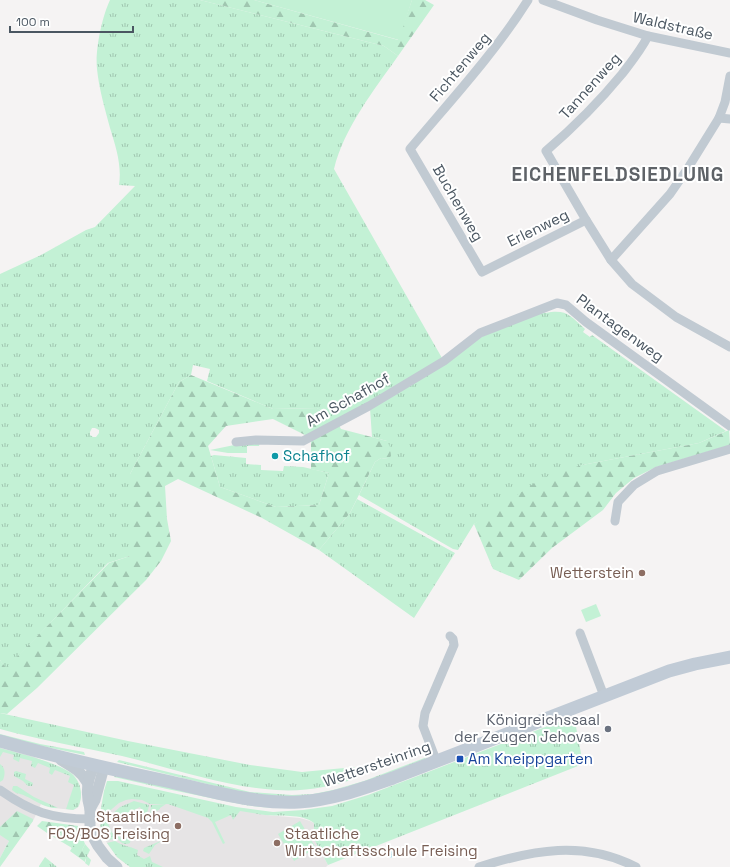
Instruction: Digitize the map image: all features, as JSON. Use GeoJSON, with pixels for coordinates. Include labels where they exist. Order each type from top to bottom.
{"type":"FeatureCollection","features":[{"type":"Feature","properties":{"kind":"main road","name":"Wettersteinring"},"geometry":{"type":"LineString","coordinates":[[0,741],[100,766],[244,798],[276,802],[320,800],[351,793],[669,671],[730,657]]}},
{"type":"Feature","properties":{"kind":"street","name":"Fichtenweg"},"geometry":{"type":"LineString","coordinates":[[410,149],[489,56],[528,0]]}},
{"type":"Feature","properties":{"kind":"street","name":"Waldstraße"},"geometry":{"type":"LineString","coordinates":[[543,0],[597,20],[648,36],[730,54]]}},
{"type":"Feature","properties":{"kind":"street","name":"Tannenweg"},"geometry":{"type":"LineString","coordinates":[[586,220],[546,151],[577,124],[612,86],[642,49],[648,36]]}},
{"type":"Feature","properties":{"kind":"street"},"geometry":{"type":"LineString","coordinates":[[612,260],[670,194],[688,168],[719,118],[725,102],[730,76]]}},
{"type":"Feature","properties":{"kind":"street"},"geometry":{"type":"LineString","coordinates":[[719,118],[730,119]]}},
{"type":"Feature","properties":{"kind":"street","name":"Buchenweg"},"geometry":{"type":"LineString","coordinates":[[410,149],[482,272]]}},
{"type":"Feature","properties":{"kind":"street"},"geometry":{"type":"LineString","coordinates":[[586,220],[612,260],[632,284],[664,309],[730,347]]}},
{"type":"Feature","properties":{"kind":"street","name":"Erlenweg"},"geometry":{"type":"LineString","coordinates":[[482,272],[586,220]]}},
{"type":"Feature","properties":{"kind":"street","name":"Plantagenweg"},"geometry":{"type":"LineString","coordinates":[[444,361],[480,333],[548,306],[561,303],[730,426]]}},
{"type":"Feature","properties":{"kind":"street","name":"Am Schafhof"},"geometry":{"type":"LineString","coordinates":[[236,442],[256,440],[303,441],[362,410],[444,361]]}},
{"type":"Feature","properties":{"kind":"street"},"geometry":{"type":"LineString","coordinates":[[615,521],[618,502],[634,485],[657,471],[730,449]]}},
{"type":"Feature","properties":{"kind":"street"},"geometry":{"type":"LineString","coordinates":[[580,633],[604,696]]}},
{"type":"Feature","properties":{"kind":"street"},"geometry":{"type":"LineString","coordinates":[[436,760],[423,726],[425,713],[454,645],[453,639],[450,636]]}},
{"type":"Feature","properties":{"kind":"street"},"geometry":{"type":"LineString","coordinates":[[48,753],[72,766],[87,782],[90,831],[106,858],[117,867]]}},
{"type":"Feature","properties":{"kind":"street"},"geometry":{"type":"LineString","coordinates":[[87,782],[100,766]]}},
{"type":"Feature","properties":{"kind":"street"},"geometry":{"type":"LineString","coordinates":[[90,814],[95,800],[100,766]]}},
{"type":"Feature","properties":{"kind":"street"},"geometry":{"type":"LineString","coordinates":[[0,790],[29,808],[42,813],[70,819],[90,814]]}},
{"type":"Feature","properties":{"kind":"street"},"geometry":{"type":"LineString","coordinates":[[478,867],[510,857],[559,850],[578,850],[601,854],[636,867]]}},
{"type":"Feature","properties":{"kind":"shaded area"},"geometry":{"type":"Polygon","coordinates":[[[0,748],[32,756],[71,773],[79,785],[81,796],[79,806],[73,810],[54,808],[41,804],[33,821],[9,841],[0,858],[0,748]]]}},
{"type":"Feature","properties":{"kind":"shaded area","name":"Staatliche FOS/BOS Freising"},"geometry":{"type":"Polygon","coordinates":[[[124,786],[266,815],[300,818],[310,821],[314,823],[314,839],[328,865],[326,867],[130,867],[117,857],[105,840],[99,820],[100,812],[109,794],[124,786]]]}},
{"type":"Feature","properties":{"kind":"green space"},"geometry":{"type":"Polygon","coordinates":[[[110,0],[200,0],[384,46],[398,56],[352,124],[334,169],[442,358],[441,361],[336,420],[317,408],[273,409],[207,381],[210,369],[193,365],[191,375],[179,382],[130,474],[130,556],[108,563],[6,669],[0,660],[0,274],[41,255],[86,230],[95,227],[135,186],[119,185],[120,171],[118,156],[102,99],[98,76],[98,43],[110,0]],[[92,428],[90,432],[90,435],[93,437],[96,437],[99,433],[99,430],[92,428]]]}},
{"type":"Feature","properties":{"kind":"green space"},"geometry":{"type":"Polygon","coordinates":[[[200,0],[254,0],[398,40],[412,0],[425,0],[434,5],[398,56],[384,46],[200,0]]]}},
{"type":"Feature","properties":{"kind":"green space"},"geometry":{"type":"Polygon","coordinates":[[[254,0],[412,0],[399,40],[254,0]]]}},
{"type":"Feature","properties":{"kind":"green space"},"geometry":{"type":"Polygon","coordinates":[[[542,311],[545,313],[558,312],[567,314],[585,329],[583,332],[590,337],[592,335],[726,431],[699,443],[582,465],[474,524],[458,550],[453,549],[359,495],[375,462],[381,458],[388,459],[387,441],[372,437],[370,408],[481,337],[542,311]]]}},
{"type":"Feature","properties":{"kind":"green space"},"geometry":{"type":"Polygon","coordinates":[[[191,375],[273,409],[317,408],[335,418],[341,429],[387,441],[390,447],[391,456],[388,459],[381,458],[375,462],[350,513],[319,550],[262,518],[178,479],[165,486],[167,519],[171,541],[161,561],[146,580],[37,688],[7,714],[0,713],[0,660],[6,668],[109,563],[130,556],[130,474],[179,382],[191,375]],[[273,419],[226,426],[208,446],[220,487],[276,507],[319,505],[329,473],[311,469],[311,438],[273,419]]]}},
{"type":"Feature","properties":{"kind":"green space"},"geometry":{"type":"Polygon","coordinates":[[[729,430],[730,445],[656,467],[634,478],[616,493],[603,510],[552,548],[519,580],[493,569],[474,524],[542,478],[582,465],[699,443],[729,430]]]}},
{"type":"Feature","properties":{"kind":"green space"},"geometry":{"type":"Polygon","coordinates":[[[249,442],[260,442],[259,446],[247,446],[247,453],[228,453],[210,450],[249,442]]]}},
{"type":"Feature","properties":{"kind":"green space"},"geometry":{"type":"Polygon","coordinates":[[[211,456],[246,458],[246,464],[261,465],[261,470],[283,471],[284,466],[303,467],[329,473],[319,505],[276,507],[220,487],[211,456]]]}},
{"type":"Feature","properties":{"kind":"green space"},"geometry":{"type":"Polygon","coordinates":[[[357,499],[455,553],[414,618],[319,550],[350,513],[357,499]]]}},
{"type":"Feature","properties":{"kind":"green space"},"geometry":{"type":"Polygon","coordinates":[[[596,604],[601,616],[586,622],[581,610],[596,604]]]}},
{"type":"Feature","properties":{"kind":"green space"},"geometry":{"type":"Polygon","coordinates":[[[0,713],[128,741],[250,765],[302,772],[355,767],[353,774],[357,778],[327,786],[297,790],[276,790],[237,785],[122,756],[0,729],[0,713]]]}},
{"type":"Feature","properties":{"kind":"green space"},"geometry":{"type":"Polygon","coordinates":[[[574,716],[583,764],[328,865],[314,839],[314,823],[303,818],[265,815],[240,811],[233,820],[231,815],[215,822],[225,843],[223,844],[212,822],[208,818],[168,804],[150,804],[142,800],[126,800],[119,803],[99,820],[107,781],[118,781],[236,807],[273,812],[332,806],[368,795],[574,716]]]}},
{"type":"Feature","properties":{"kind":"green space"},"geometry":{"type":"Polygon","coordinates":[[[0,734],[40,744],[84,752],[85,755],[32,744],[0,736],[0,734]]]}},
{"type":"Feature","properties":{"kind":"green space"},"geometry":{"type":"Polygon","coordinates":[[[0,748],[46,761],[71,773],[79,784],[81,798],[78,807],[73,810],[66,809],[74,785],[68,782],[70,776],[55,770],[52,775],[49,773],[50,768],[38,763],[35,768],[31,766],[32,761],[20,758],[19,762],[13,759],[14,755],[3,752],[0,757],[0,748]]]}},
{"type":"Feature","properties":{"kind":"green space"},"geometry":{"type":"Polygon","coordinates":[[[427,757],[370,781],[309,797],[252,795],[117,762],[119,760],[250,792],[292,795],[313,794],[333,790],[364,781],[427,757]]]}},
{"type":"Feature","properties":{"kind":"green space"},"geometry":{"type":"Polygon","coordinates":[[[0,764],[3,767],[5,774],[3,780],[0,782],[0,764]]]}},
{"type":"Feature","properties":{"kind":"green space"},"geometry":{"type":"Polygon","coordinates":[[[16,771],[26,774],[25,779],[33,783],[32,786],[28,786],[14,776],[14,772],[16,771]]]}},
{"type":"Feature","properties":{"kind":"green space"},"geometry":{"type":"Polygon","coordinates":[[[115,775],[285,807],[269,808],[244,805],[114,777],[115,775]]]}},
{"type":"Feature","properties":{"kind":"green space"},"geometry":{"type":"Polygon","coordinates":[[[13,786],[17,786],[34,797],[58,808],[52,808],[16,793],[12,790],[13,786]]]}},
{"type":"Feature","properties":{"kind":"green space"},"geometry":{"type":"Polygon","coordinates":[[[134,801],[149,805],[145,816],[140,807],[108,823],[112,833],[115,832],[115,839],[105,840],[100,825],[120,807],[134,801]]]}},
{"type":"Feature","properties":{"kind":"green space"},"geometry":{"type":"Polygon","coordinates":[[[166,804],[160,809],[150,815],[151,805],[166,804]]]}},
{"type":"Feature","properties":{"kind":"green space"},"geometry":{"type":"Polygon","coordinates":[[[17,811],[33,819],[33,821],[0,867],[0,858],[9,841],[0,835],[0,827],[17,811]]]}},
{"type":"Feature","properties":{"kind":"green space"},"geometry":{"type":"Polygon","coordinates":[[[42,821],[78,826],[85,844],[82,850],[86,856],[85,862],[70,851],[77,839],[71,835],[62,834],[51,827],[47,833],[37,826],[42,821]]]}},
{"type":"Feature","properties":{"kind":"green space"},"geometry":{"type":"Polygon","coordinates":[[[300,821],[316,848],[294,861],[278,834],[300,821]]]}},
{"type":"Feature","properties":{"kind":"green space"},"geometry":{"type":"Polygon","coordinates":[[[51,827],[62,834],[71,835],[77,840],[72,848],[47,833],[51,827]]]}},
{"type":"Feature","properties":{"kind":"green space"},"geometry":{"type":"Polygon","coordinates":[[[118,834],[122,841],[131,837],[130,843],[125,844],[121,842],[118,839],[118,834]]]}},
{"type":"Feature","properties":{"kind":"green space"},"geometry":{"type":"Polygon","coordinates":[[[163,840],[155,845],[149,854],[143,851],[144,848],[163,840]]]}},
{"type":"Feature","properties":{"kind":"green space"},"geometry":{"type":"Polygon","coordinates":[[[115,841],[138,850],[137,855],[144,859],[150,856],[152,862],[163,867],[130,867],[117,857],[107,843],[115,841]]]}},
{"type":"Feature","properties":{"kind":"green space"},"geometry":{"type":"Polygon","coordinates":[[[85,844],[90,850],[87,856],[91,860],[89,866],[85,863],[86,860],[82,850],[85,844]]]}},
{"type":"Feature","properties":{"kind":"green space"},"geometry":{"type":"Polygon","coordinates":[[[45,857],[57,867],[39,867],[45,857]]]}},
{"type":"Feature","properties":{"kind":"water"},"geometry":{"type":"Polygon","coordinates":[[[397,849],[399,855],[389,858],[387,853],[397,849]]]}},
{"type":"Feature","properties":{"kind":"place","name":"Schafhof"},"geometry":{"type":"Point","coordinates":[275,456]}},
{"type":"Feature","properties":{"kind":"place","name":"Wetterstein"},"geometry":{"type":"Point","coordinates":[642,573]}},
{"type":"Feature","properties":{"kind":"place","name":"Königreichssaal der Zeugen Jehovas"},"geometry":{"type":"Point","coordinates":[608,729]}},
{"type":"Feature","properties":{"kind":"place","name":"Am Kneippgarten"},"geometry":{"type":"Point","coordinates":[460,759]}},
{"type":"Feature","properties":{"kind":"place","name":"Staatliche FOS/BOS Freising"},"geometry":{"type":"Point","coordinates":[178,826]}},
{"type":"Feature","properties":{"kind":"place","name":"Staatliche Wirtschaftsschule Freising"},"geometry":{"type":"Point","coordinates":[277,843]}},
{"type":"Feature","properties":{"kind":"district","name":"EICHENFELDSIEDLUNG"},"geometry":{"type":"Point","coordinates":[618,174]}}]}
